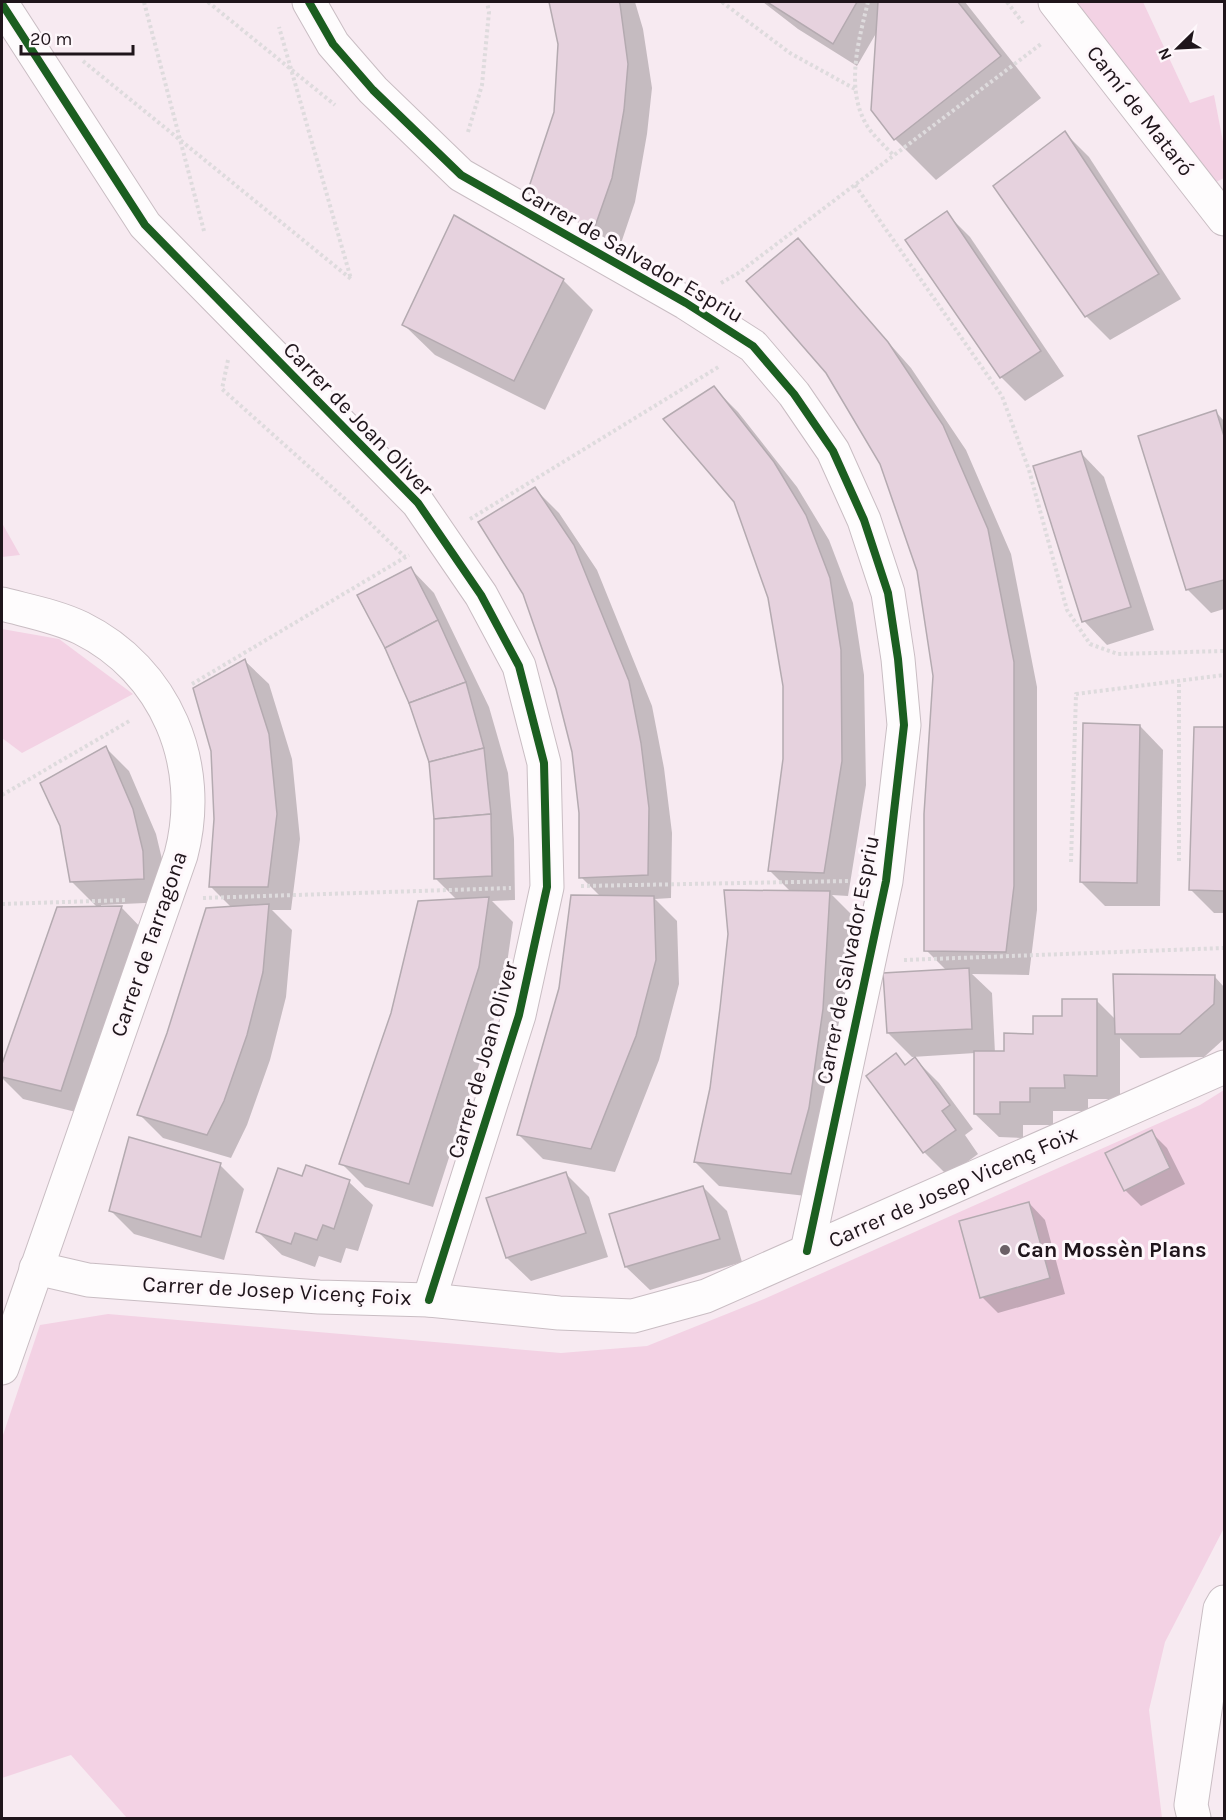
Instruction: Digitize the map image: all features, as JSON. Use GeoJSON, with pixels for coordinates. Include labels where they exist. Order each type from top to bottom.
{"type":"FeatureCollection","features":[{"type":"Feature","properties":{"kind":"street","name":"Carrer de Salvador Espriu"},"geometry":{"type":"LineString","coordinates":[[309,2],[333,44],[373,90],[461,175],[686,303],[753,346],[794,394],[833,451],[864,520],[888,593],[898,659],[904,725],[885,880],[807,1251]]}},
{"type":"Feature","properties":{"kind":"street","name":"Camí de Mataró"},"geometry":{"type":"LineString","coordinates":[[1055,2],[1224,219]]}},
{"type":"Feature","properties":{"kind":"street","name":"Carrer de Joan Oliver"},"geometry":{"type":"LineString","coordinates":[[2,4],[144,225],[418,503],[481,595],[519,666],[544,763],[546,887],[519,1015],[429,1299]]}},
{"type":"Feature","properties":{"kind":"street","name":"Carrer de Tarragona"},"geometry":{"type":"LineString","coordinates":[[2,604],[60,619],[105,641],[128,659],[163,702],[184,752],[189,797],[186,837],[166,899],[2,1368]]}},
{"type":"Feature","properties":{"kind":"street","name":"Carrer de Josep Vicenç Foix"},"geometry":{"type":"LineString","coordinates":[[36,1268],[88,1280],[319,1296],[429,1299],[559,1313],[633,1316],[706,1296],[1224,1067]]}},
{"type":"Feature","properties":{"kind":"street"},"geometry":{"type":"LineString","coordinates":[[1194,1818],[1191,1805],[1210,1773],[1220,1609],[1224,1602]]}},
{"type":"Feature","properties":{"kind":"path"},"geometry":{"type":"LineString","coordinates":[[467,134],[482,85],[489,12],[487,2]]}},
{"type":"Feature","properties":{"kind":"path"},"geometry":{"type":"LineString","coordinates":[[722,2],[789,53],[856,89]]}},
{"type":"Feature","properties":{"kind":"path"},"geometry":{"type":"LineString","coordinates":[[868,2],[855,56],[856,89],[866,124],[894,156]]}},
{"type":"Feature","properties":{"kind":"path"},"geometry":{"type":"LineString","coordinates":[[79,57],[351,279],[278,24]]}},
{"type":"Feature","properties":{"kind":"path"},"geometry":{"type":"LineString","coordinates":[[737,274],[1001,75]]}},
{"type":"Feature","properties":{"kind":"path"},"geometry":{"type":"LineString","coordinates":[[855,185],[1002,396],[1029,470],[1067,610],[1090,644],[1118,654],[1224,651]]}},
{"type":"Feature","properties":{"kind":"path"},"geometry":{"type":"LineString","coordinates":[[470,518],[692,383]]}},
{"type":"Feature","properties":{"kind":"path"},"geometry":{"type":"LineString","coordinates":[[1071,862],[1076,694],[1224,675]]}},
{"type":"Feature","properties":{"kind":"path"},"geometry":{"type":"LineString","coordinates":[[1179,681],[1179,861]]}},
{"type":"Feature","properties":{"kind":"path"},"geometry":{"type":"LineString","coordinates":[[2,904],[546,887],[885,880]]}},
{"type":"Feature","properties":{"kind":"path"},"geometry":{"type":"LineString","coordinates":[[866,969],[898,960],[1224,948]]}},
{"type":"Feature","properties":{"kind":"shaded area"},"geometry":{"type":"Polygon","coordinates":[[[1071,2],[1143,2],[1190,103],[1214,95],[1224,147],[1224,178],[1216,182],[1071,2]]]}},
{"type":"Feature","properties":{"kind":"shaded area"},"geometry":{"type":"Polygon","coordinates":[[[2,523],[20,555],[2,557],[2,523]]]}},
{"type":"Feature","properties":{"kind":"shaded area"},"geometry":{"type":"Polygon","coordinates":[[[2,629],[59,639],[133,694],[22,753],[2,738],[2,629]]]}},
{"type":"Feature","properties":{"kind":"shaded area"},"geometry":{"type":"Polygon","coordinates":[[[1224,1090],[1224,1528],[1165,1642],[1149,1710],[1162,1818],[127,1818],[71,1755],[2,1778],[2,1438],[40,1325],[108,1314],[561,1353],[647,1346],[764,1299],[1200,1105],[1224,1090]]]}},
{"type":"Feature","properties":{"kind":"building"},"geometry":{"type":"Polygon","coordinates":[[[549,2],[619,2],[620,4],[628,64],[624,110],[612,178],[592,235],[527,193],[554,112],[558,44],[549,2]]]}},
{"type":"Feature","properties":{"kind":"building"},"geometry":{"type":"Polygon","coordinates":[[[767,2],[857,2],[833,44],[767,2]]]}},
{"type":"Feature","properties":{"kind":"building"},"geometry":{"type":"Polygon","coordinates":[[[878,2],[958,2],[1001,56],[894,140],[871,110],[878,2]]]}},
{"type":"Feature","properties":{"kind":"building"},"geometry":{"type":"Polygon","coordinates":[[[1065,131],[1159,274],[1085,317],[993,186],[1065,131]]]}},
{"type":"Feature","properties":{"kind":"building"},"geometry":{"type":"Polygon","coordinates":[[[947,211],[1041,351],[1000,378],[905,240],[947,211]]]}},
{"type":"Feature","properties":{"kind":"building"},"geometry":{"type":"Polygon","coordinates":[[[454,215],[564,279],[514,381],[402,325],[454,215]]]}},
{"type":"Feature","properties":{"kind":"building"},"geometry":{"type":"Polygon","coordinates":[[[798,238],[888,342],[943,425],[988,529],[1014,662],[1014,886],[1006,952],[924,951],[924,814],[933,676],[917,571],[880,464],[826,373],[746,281],[798,238]]]}},
{"type":"Feature","properties":{"kind":"building"},"geometry":{"type":"Polygon","coordinates":[[[714,386],[774,462],[806,515],[830,578],[841,650],[842,761],[824,873],[768,871],[783,759],[783,686],[768,598],[734,502],[663,419],[714,386]]]}},
{"type":"Feature","properties":{"kind":"building"},"geometry":{"type":"Polygon","coordinates":[[[1216,410],[1224,436],[1224,580],[1186,590],[1138,436],[1216,410]]]}},
{"type":"Feature","properties":{"kind":"building"},"geometry":{"type":"Polygon","coordinates":[[[1081,451],[1131,607],[1082,622],[1033,466],[1081,451]]]}},
{"type":"Feature","properties":{"kind":"building"},"geometry":{"type":"Polygon","coordinates":[[[535,487],[574,545],[629,681],[641,743],[649,808],[648,875],[579,878],[579,813],[572,752],[556,689],[523,594],[478,522],[535,487]]]}},
{"type":"Feature","properties":{"kind":"building"},"geometry":{"type":"Polygon","coordinates":[[[411,567],[438,620],[385,648],[357,595],[411,567]]]}},
{"type":"Feature","properties":{"kind":"building"},"geometry":{"type":"Polygon","coordinates":[[[438,620],[466,682],[409,703],[385,648],[438,620]]]}},
{"type":"Feature","properties":{"kind":"building"},"geometry":{"type":"Polygon","coordinates":[[[245,659],[269,734],[277,814],[268,887],[209,887],[214,819],[211,751],[193,688],[245,659]]]}},
{"type":"Feature","properties":{"kind":"building"},"geometry":{"type":"Polygon","coordinates":[[[466,682],[484,748],[429,762],[409,703],[466,682]]]}},
{"type":"Feature","properties":{"kind":"building"},"geometry":{"type":"Polygon","coordinates":[[[1083,723],[1140,725],[1137,883],[1080,882],[1083,723]]]}},
{"type":"Feature","properties":{"kind":"building"},"geometry":{"type":"Polygon","coordinates":[[[1194,727],[1224,727],[1224,891],[1189,890],[1194,727]]]}},
{"type":"Feature","properties":{"kind":"building"},"geometry":{"type":"Polygon","coordinates":[[[106,746],[133,809],[143,851],[144,879],[70,882],[60,826],[40,783],[106,746]]]}},
{"type":"Feature","properties":{"kind":"building"},"geometry":{"type":"Polygon","coordinates":[[[484,748],[491,814],[434,819],[429,762],[484,748]]]}},
{"type":"Feature","properties":{"kind":"building"},"geometry":{"type":"Polygon","coordinates":[[[491,814],[492,876],[434,879],[434,819],[491,814]]]}},
{"type":"Feature","properties":{"kind":"building"},"geometry":{"type":"Polygon","coordinates":[[[724,890],[830,891],[823,1009],[809,1108],[791,1174],[694,1162],[710,1088],[720,1008],[728,934],[724,890]]]}},
{"type":"Feature","properties":{"kind":"building"},"geometry":{"type":"Polygon","coordinates":[[[571,895],[654,896],[656,960],[636,1036],[591,1149],[517,1135],[559,988],[571,895]]]}},
{"type":"Feature","properties":{"kind":"building"},"geometry":{"type":"Polygon","coordinates":[[[489,897],[479,967],[409,1184],[339,1164],[391,1013],[418,901],[489,897]]]}},
{"type":"Feature","properties":{"kind":"building"},"geometry":{"type":"Polygon","coordinates":[[[269,904],[263,972],[247,1035],[224,1101],[207,1135],[137,1115],[167,1033],[206,908],[269,904]]]}},
{"type":"Feature","properties":{"kind":"building"},"geometry":{"type":"Polygon","coordinates":[[[122,906],[61,1091],[2,1077],[2,1064],[57,907],[122,906]]]}},
{"type":"Feature","properties":{"kind":"building"},"geometry":{"type":"Polygon","coordinates":[[[969,968],[972,1029],[887,1033],[883,973],[969,968]]]}},
{"type":"Feature","properties":{"kind":"building"},"geometry":{"type":"Polygon","coordinates":[[[1113,974],[1215,975],[1214,1004],[1180,1034],[1115,1034],[1113,974]]]}},
{"type":"Feature","properties":{"kind":"building"},"geometry":{"type":"Polygon","coordinates":[[[1062,999],[1097,999],[1097,1076],[1064,1075],[1065,1088],[1030,1088],[1030,1102],[1000,1102],[1000,1114],[974,1114],[974,1051],[1004,1051],[1004,1033],[1033,1034],[1033,1016],[1062,1016],[1062,999]]]}},
{"type":"Feature","properties":{"kind":"building"},"geometry":{"type":"Polygon","coordinates":[[[896,1053],[905,1065],[915,1057],[950,1105],[942,1111],[956,1130],[923,1153],[866,1076],[896,1053]]]}},
{"type":"Feature","properties":{"kind":"building"},"geometry":{"type":"Polygon","coordinates":[[[1152,1130],[1170,1168],[1124,1191],[1105,1153],[1152,1130]]]}},
{"type":"Feature","properties":{"kind":"building"},"geometry":{"type":"Polygon","coordinates":[[[129,1137],[221,1163],[201,1237],[109,1211],[129,1137]]]}},
{"type":"Feature","properties":{"kind":"building"},"geometry":{"type":"Polygon","coordinates":[[[306,1165],[350,1180],[334,1229],[323,1225],[317,1240],[295,1233],[291,1244],[256,1232],[278,1168],[302,1176],[306,1165]]]}},
{"type":"Feature","properties":{"kind":"building"},"geometry":{"type":"Polygon","coordinates":[[[566,1172],[586,1233],[506,1258],[486,1198],[566,1172]]]}},
{"type":"Feature","properties":{"kind":"building"},"geometry":{"type":"Polygon","coordinates":[[[703,1186],[720,1239],[625,1267],[609,1214],[703,1186]]]}},
{"type":"Feature","properties":{"kind":"building","name":"Can Mossèn Plans"},"geometry":{"type":"Polygon","coordinates":[[[1029,1202],[1050,1278],[980,1298],[959,1221],[1029,1202]]]}},
{"type":"Feature","properties":{"kind":"cycle path"},"geometry":{"type":"LineString","coordinates":[[309,2],[333,44],[373,90],[461,175],[686,303],[753,346],[794,394],[833,451],[864,520],[888,593],[898,659],[904,725],[886,881],[807,1251]]}},
{"type":"Feature","properties":{"kind":"cycle path"},"geometry":{"type":"LineString","coordinates":[[2,4],[145,225],[418,503],[481,595],[519,666],[544,763],[547,887],[519,1015],[429,1300]]}},
{"type":"Feature","properties":{"kind":"place","name":"Can Mossèn Plans"},"geometry":{"type":"Point","coordinates":[1005,1250]}}]}
